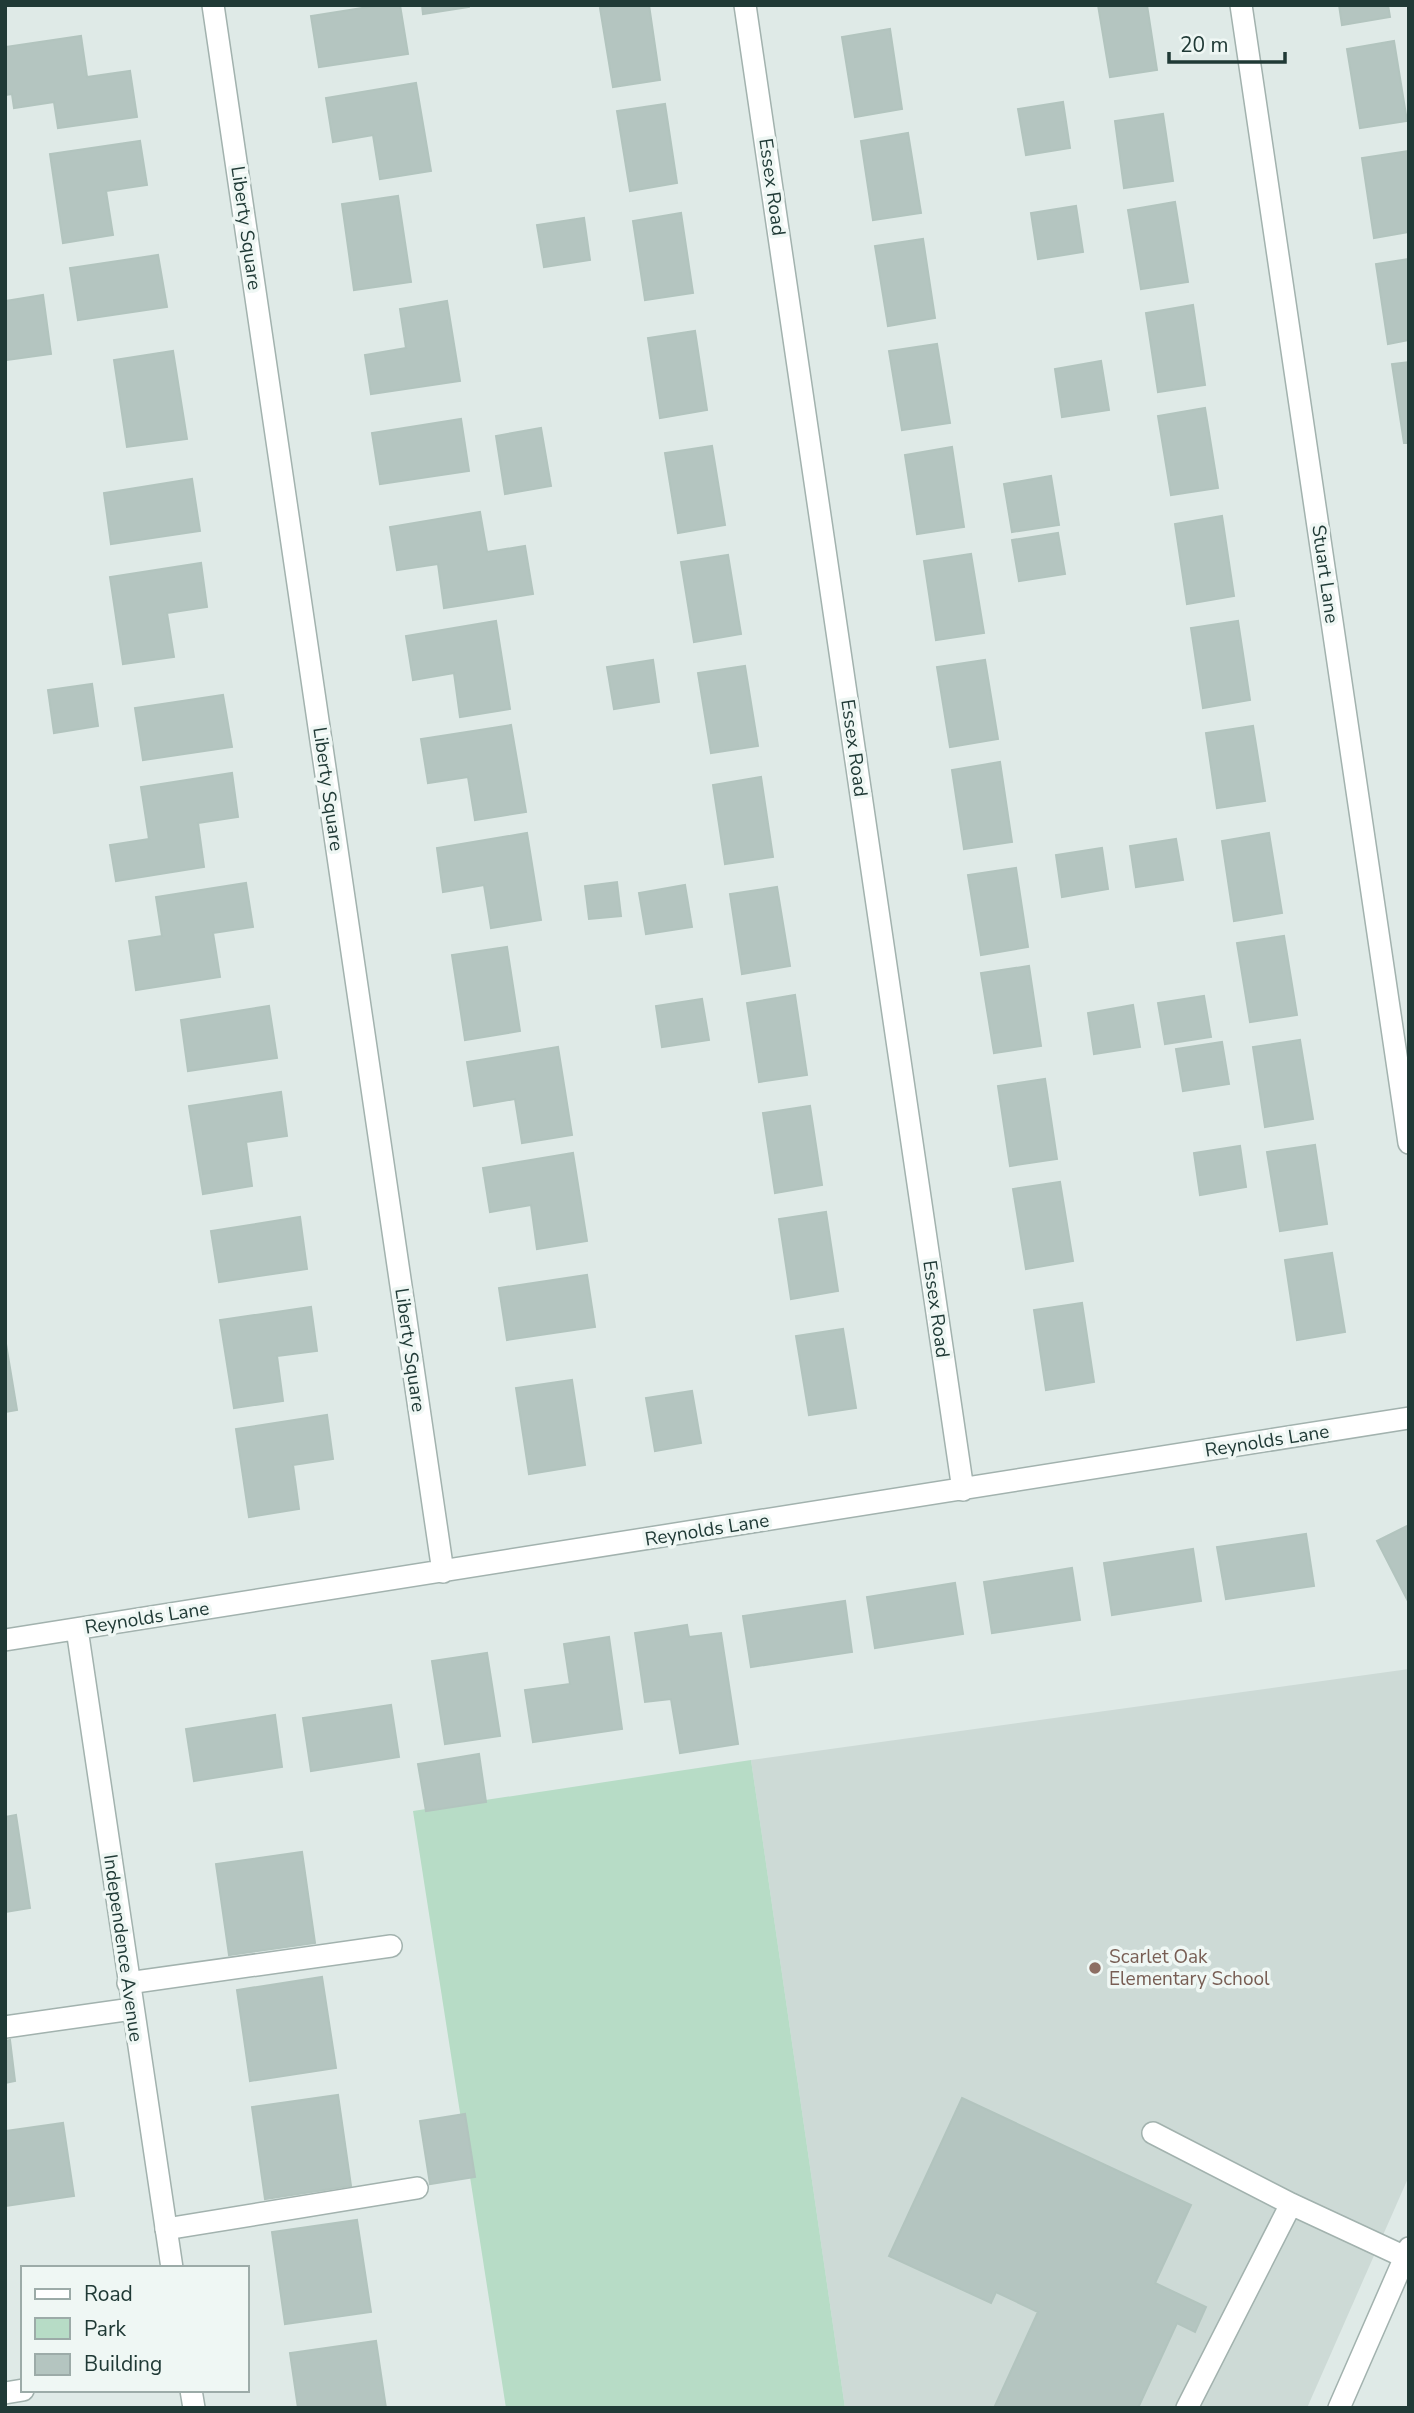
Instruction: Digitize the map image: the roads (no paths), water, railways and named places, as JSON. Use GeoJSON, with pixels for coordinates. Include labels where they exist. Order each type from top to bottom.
{"type":"FeatureCollection","features":[{"type":"Feature","properties":{"kind":"street","name":"Liberty Square"},"geometry":{"type":"LineString","coordinates":[[214,5],[443,1572]]}},
{"type":"Feature","properties":{"kind":"street","name":"Essex Road"},"geometry":{"type":"LineString","coordinates":[[745,5],[962,1490]]}},
{"type":"Feature","properties":{"kind":"street","name":"Stuart Lane"},"geometry":{"type":"LineString","coordinates":[[1241,5],[1409,1143]]}},
{"type":"Feature","properties":{"kind":"street","name":"Reynolds Lane"},"geometry":{"type":"LineString","coordinates":[[5,1640],[1409,1418]]}},
{"type":"Feature","properties":{"kind":"street","name":"Independence Avenue"},"geometry":{"type":"LineString","coordinates":[[77,1629],[172,2266]]}},
{"type":"Feature","properties":{"kind":"street"},"geometry":{"type":"LineString","coordinates":[[128,1983],[391,1946]]}},
{"type":"Feature","properties":{"kind":"street"},"geometry":{"type":"LineString","coordinates":[[5,2027],[132,2009]]}},
{"type":"Feature","properties":{"kind":"street"},"geometry":{"type":"LineString","coordinates":[[1153,2133],[1291,2204],[1407,2252],[1339,2408]]}},
{"type":"Feature","properties":{"kind":"street"},"geometry":{"type":"LineString","coordinates":[[166,2229],[417,2188]]}},
{"type":"Feature","properties":{"kind":"street"},"geometry":{"type":"LineString","coordinates":[[1187,2408],[1291,2204]]}},
{"type":"Feature","properties":{"kind":"place","name":"Scarlet Oak Elementary School"},"geometry":{"type":"Point","coordinates":[1095,1968]}}]}
